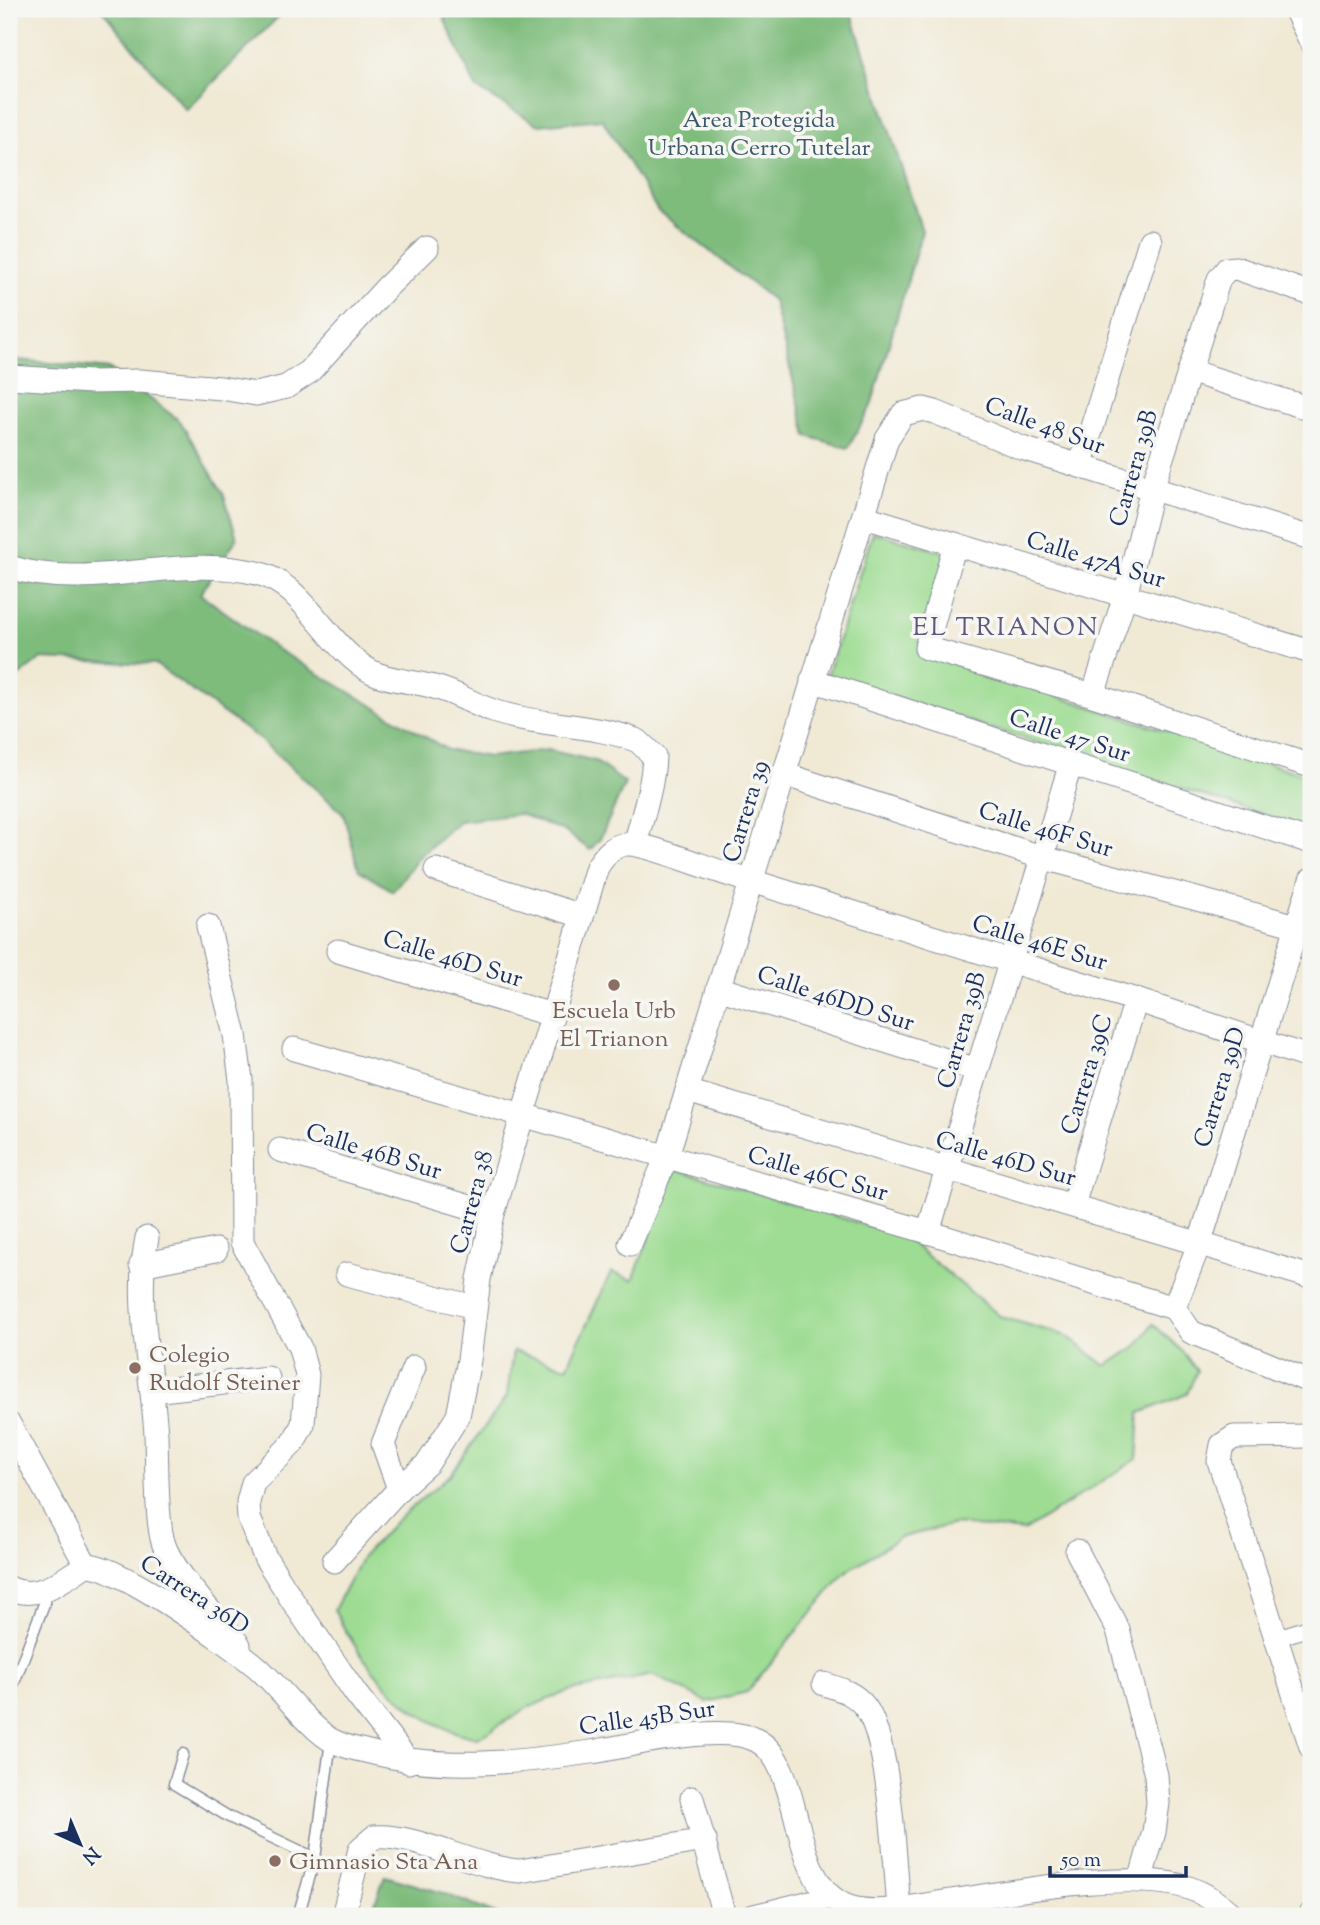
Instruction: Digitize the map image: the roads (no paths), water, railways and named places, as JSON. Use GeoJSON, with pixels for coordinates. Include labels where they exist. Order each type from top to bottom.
{"type":"FeatureCollection","features":[{"type":"Feature","properties":{"kind":"street"},"geometry":{"type":"LineString","coordinates":[[1295,9],[1311,42]]}},
{"type":"Feature","properties":{"kind":"street"},"geometry":{"type":"LineString","coordinates":[[1080,466],[1150,242]]}},
{"type":"Feature","properties":{"kind":"street"},"geometry":{"type":"LineString","coordinates":[[9,377],[140,381],[221,387],[256,394],[286,387],[309,372],[386,288],[427,248]]}},
{"type":"Feature","properties":{"kind":"street","name":"Carrera 39B"},"geometry":{"type":"LineString","coordinates":[[1093,695],[1125,596],[1152,489],[1212,296],[1227,269],[1236,268],[1311,294]]}},
{"type":"Feature","properties":{"kind":"street"},"geometry":{"type":"LineString","coordinates":[[1189,371],[1311,409]]}},
{"type":"Feature","properties":{"kind":"street","name":"Calle 48 Sur"},"geometry":{"type":"LineString","coordinates":[[923,409],[956,419],[1022,448],[1311,538]]}},
{"type":"Feature","properties":{"kind":"street","name":"Carrera 39"},"geometry":{"type":"LineString","coordinates":[[630,1244],[667,1156],[892,427],[903,414],[923,409]]}},
{"type":"Feature","properties":{"kind":"street","name":"Calle 47A Sur"},"geometry":{"type":"LineString","coordinates":[[865,517],[1311,652]]}},
{"type":"Feature","properties":{"kind":"street","name":"Calle 47 Sur"},"geometry":{"type":"LineString","coordinates":[[955,544],[926,648],[1093,695],[1311,766]]}},
{"type":"Feature","properties":{"kind":"street"},"geometry":{"type":"LineString","coordinates":[[9,566],[58,576],[198,568],[255,572],[272,577],[292,592],[338,646],[373,672],[447,690],[494,712],[631,738],[650,751],[653,766],[649,795],[635,844],[726,876],[751,881]]}},
{"type":"Feature","properties":{"kind":"street","name":"Calle 47 Sur"},"geometry":{"type":"LineString","coordinates":[[813,680],[1311,842]]}},
{"type":"Feature","properties":{"kind":"street","name":"Carrera 39B"},"geometry":{"type":"LineString","coordinates":[[928,1233],[1071,763]]}},
{"type":"Feature","properties":{"kind":"street","name":"Calle 46F Sur"},"geometry":{"type":"LineString","coordinates":[[783,774],[1044,858],[1297,926]]}},
{"type":"Feature","properties":{"kind":"street","name":"Carrera 38"},"geometry":{"type":"LineString","coordinates":[[334,1561],[399,1489],[428,1463],[458,1416],[469,1360],[474,1307],[493,1214],[582,916],[603,858],[611,849],[635,844]]}},
{"type":"Feature","properties":{"kind":"street"},"geometry":{"type":"LineString","coordinates":[[436,870],[582,916]]}},
{"type":"Feature","properties":{"kind":"street","name":"Carrera 39D"},"geometry":{"type":"LineString","coordinates":[[1174,1308],[1200,1242],[1311,880]]}},
{"type":"Feature","properties":{"kind":"street","name":"Calle 46E Sur"},"geometry":{"type":"LineString","coordinates":[[751,881],[1136,1000],[1311,1058]]}},
{"type":"Feature","properties":{"kind":"street"},"geometry":{"type":"LineString","coordinates":[[208,926],[235,1035],[241,1080],[242,1242],[294,1335],[307,1375],[303,1424],[293,1443],[253,1483],[248,1502],[249,1518],[265,1557],[294,1603],[356,1694],[409,1762]]}},
{"type":"Feature","properties":{"kind":"street","name":"Calle 46D Sur"},"geometry":{"type":"LineString","coordinates":[[338,951],[552,1015]]}},
{"type":"Feature","properties":{"kind":"street","name":"Calle 46DD Sur"},"geometry":{"type":"LineString","coordinates":[[718,988],[977,1070]]}},
{"type":"Feature","properties":{"kind":"street","name":"Carrera 39C"},"geometry":{"type":"LineString","coordinates":[[1073,1205],[1136,1000]]}},
{"type":"Feature","properties":{"kind":"street","name":"Calle 46C Sur"},"geometry":{"type":"LineString","coordinates":[[294,1049],[667,1156],[1174,1308]]}},
{"type":"Feature","properties":{"kind":"street","name":"Calle 46D Sur"},"geometry":{"type":"LineString","coordinates":[[687,1091],[1311,1277]]}},
{"type":"Feature","properties":{"kind":"street","name":"Calle 46B Sur"},"geometry":{"type":"LineString","coordinates":[[280,1150],[493,1214]]}},
{"type":"Feature","properties":{"kind":"street"},"geometry":{"type":"LineString","coordinates":[[147,1238],[141,1265],[153,1391],[162,1540],[190,1584],[256,1667]]}},
{"type":"Feature","properties":{"kind":"street"},"geometry":{"type":"LineString","coordinates":[[141,1265],[216,1250]]}},
{"type":"Feature","properties":{"kind":"street"},"geometry":{"type":"LineString","coordinates":[[347,1274],[474,1307]]}},
{"type":"Feature","properties":{"kind":"street"},"geometry":{"type":"LineString","coordinates":[[1174,1308],[1191,1332],[1311,1382]]}},
{"type":"Feature","properties":{"kind":"street"},"geometry":{"type":"LineString","coordinates":[[399,1489],[383,1444],[414,1367]]}},
{"type":"Feature","properties":{"kind":"street"},"geometry":{"type":"LineString","coordinates":[[153,1391],[268,1378]]}},
{"type":"Feature","properties":{"kind":"street"},"geometry":{"type":"LineString","coordinates":[[9,1424],[86,1565],[50,1588],[37,1593],[19,1593],[9,1588]]}},
{"type":"Feature","properties":{"kind":"street"},"geometry":{"type":"LineString","coordinates":[[1311,1436],[1234,1437],[1222,1445],[1219,1461],[1311,1747]]}},
{"type":"Feature","properties":{"kind":"street"},"geometry":{"type":"LineString","coordinates":[[1077,1551],[1118,1630],[1156,1775],[1158,1803],[1154,1832],[1140,1881]]}},
{"type":"Feature","properties":{"kind":"street","name":"Carrera 36D"},"geometry":{"type":"LineString","coordinates":[[86,1565],[108,1569],[167,1604],[256,1667],[331,1741]]}},
{"type":"Feature","properties":{"kind":"street"},"geometry":{"type":"LineString","coordinates":[[1277,1638],[1311,1627]]}},
{"type":"Feature","properties":{"kind":"street"},"geometry":{"type":"LineString","coordinates":[[824,1684],[849,1692],[866,1707],[881,1741],[900,1912]]}},
{"type":"Feature","properties":{"kind":"street","name":"Calle 45B Sur"},"geometry":{"type":"LineString","coordinates":[[331,1741],[409,1762],[455,1765],[587,1752],[711,1733],[741,1734],[758,1740],[776,1759],[817,1880],[831,1897]]}},
{"type":"Feature","properties":{"kind":"street"},"geometry":{"type":"LineString","coordinates":[[692,1798],[724,1916]]}},
{"type":"Feature","properties":{"kind":"street"},"geometry":{"type":"LineString","coordinates":[[343,1916],[360,1849],[374,1837],[394,1839],[494,1867],[520,1871],[705,1840]]}},
{"type":"Feature","properties":{"kind":"street"},"geometry":{"type":"LineString","coordinates":[[754,1916],[831,1897],[855,1909],[900,1912],[1054,1888],[1140,1881],[1188,1887],[1221,1905],[1234,1916]]}},
{"type":"Feature","properties":{"kind":"lane"},"geometry":{"type":"LineString","coordinates":[[9,1696],[50,1588]]}},
{"type":"Feature","properties":{"kind":"lane"},"geometry":{"type":"LineString","coordinates":[[298,1916],[315,1858],[331,1741]]}},
{"type":"Feature","properties":{"kind":"lane"},"geometry":{"type":"LineString","coordinates":[[183,1754],[174,1784],[229,1817],[315,1858]]}},
{"type":"Feature","properties":{"kind":"place","name":"Escuela Urb El Trianon"},"geometry":{"type":"Point","coordinates":[614,985]}},
{"type":"Feature","properties":{"kind":"place","name":"Colegio Rudolf Steiner"},"geometry":{"type":"Point","coordinates":[135,1368]}},
{"type":"Feature","properties":{"kind":"place","name":"Gimnasio Sta Ana"},"geometry":{"type":"Point","coordinates":[275,1861]}},
{"type":"Feature","properties":{"kind":"district","name":"EL TRIANON"},"geometry":{"type":"Point","coordinates":[1006,626]}},
{"type":"Feature","properties":{"kind":"park label","name":"Area Protegida Urbana Cerro Tutelar"},"geometry":{"type":"Point","coordinates":[759,133]}}]}
